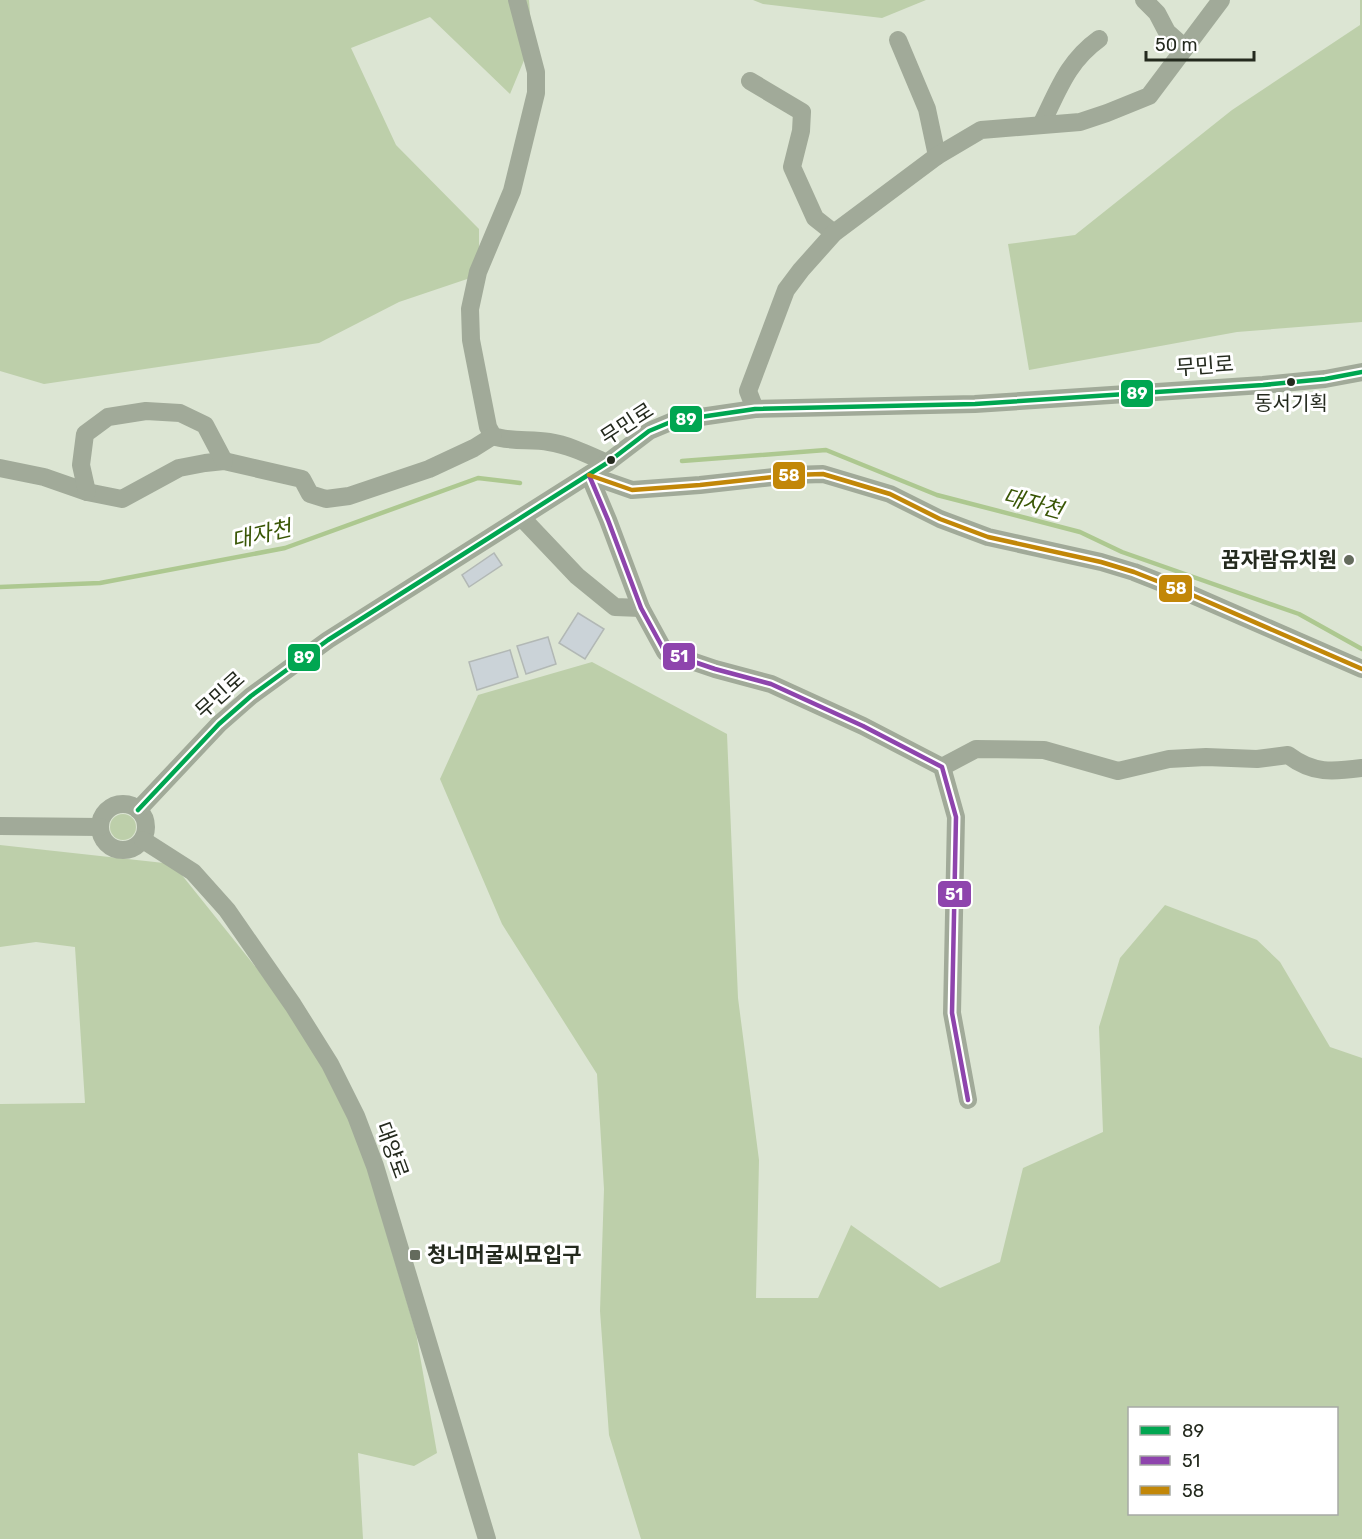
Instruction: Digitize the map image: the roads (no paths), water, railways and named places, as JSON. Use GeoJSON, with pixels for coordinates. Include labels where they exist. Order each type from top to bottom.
{"type":"FeatureCollection","features":[{"type":"Feature","properties":{"kind":"street"},"geometry":{"type":"LineString","coordinates":[[517,0],[536,72],[536,93],[512,191],[478,272],[470,309],[471,340],[488,427],[493,436],[501,439],[553,442],[607,463]]}},
{"type":"Feature","properties":{"kind":"street"},"geometry":{"type":"LineString","coordinates":[[1144,0],[1157,13],[1167,32],[1185,48]]}},
{"type":"Feature","properties":{"kind":"street"},"geometry":{"type":"LineString","coordinates":[[755,409],[748,391],[786,290],[834,233],[937,156],[981,130],[1080,122],[1149,96],[1221,0]]}},
{"type":"Feature","properties":{"kind":"street"},"geometry":{"type":"LineString","coordinates":[[1041,125],[1071,65],[1087,47],[1099,39]]}},
{"type":"Feature","properties":{"kind":"street"},"geometry":{"type":"LineString","coordinates":[[898,40],[927,109],[937,156]]}},
{"type":"Feature","properties":{"kind":"street"},"geometry":{"type":"LineString","coordinates":[[750,81],[802,112],[801,131],[792,167],[814,218],[834,233]]}},
{"type":"Feature","properties":{"kind":"street","name":"무민로"},"geometry":{"type":"LineString","coordinates":[[138,810],[219,724],[251,696],[328,640],[589,475],[649,431],[673,422],[755,409],[975,404],[1263,385],[1325,379],[1362,372]]}},
{"type":"Feature","properties":{"kind":"street"},"geometry":{"type":"LineString","coordinates":[[87,492],[81,465],[86,434],[108,417],[146,411],[180,412],[205,426],[224,461]]}},
{"type":"Feature","properties":{"kind":"street"},"geometry":{"type":"LineString","coordinates":[[0,468],[44,477],[87,492],[122,499],[179,468],[224,461],[302,479],[310,494],[326,499],[349,496],[429,469],[474,448],[493,436]]}},
{"type":"Feature","properties":{"kind":"street"},"geometry":{"type":"LineString","coordinates":[[589,475],[632,490],[823,474],[890,494],[940,519],[988,537],[1101,562],[1134,572],[1362,669]]}},
{"type":"Feature","properties":{"kind":"street"},"geometry":{"type":"LineString","coordinates":[[589,475],[640,608],[665,652],[715,669],[771,684],[863,726],[942,767],[956,817],[952,1013],[968,1100]]}},
{"type":"Feature","properties":{"kind":"street"},"geometry":{"type":"LineString","coordinates":[[522,518],[577,576],[615,607],[640,608]]}},
{"type":"Feature","properties":{"kind":"street"},"geometry":{"type":"LineString","coordinates":[[942,767],[976,749],[1044,750],[1118,771],[1169,759],[1206,757],[1257,759],[1288,755],[1314,770],[1338,772],[1362,768]]}},
{"type":"Feature","properties":{"kind":"street"},"geometry":{"type":"LineString","coordinates":[[127,804],[138,810],[146,826],[143,840],[132,849],[117,850],[105,842],[100,827],[105,812],[111,807],[127,804]]}},
{"type":"Feature","properties":{"kind":"street"},"geometry":{"type":"LineString","coordinates":[[0,826],[100,827]]}},
{"type":"Feature","properties":{"kind":"street","name":"대양로"},"geometry":{"type":"LineString","coordinates":[[143,840],[193,872],[227,910],[293,1005],[330,1064],[356,1116],[375,1166],[407,1266],[487,1539]]}},
{"type":"Feature","properties":{"kind":"waterway","name":"대자천"},"geometry":{"type":"LineString","coordinates":[[682,461],[826,450],[937,495],[1080,532],[1122,552],[1299,614],[1362,649]]}},
{"type":"Feature","properties":{"kind":"waterway","name":"대자천"},"geometry":{"type":"LineString","coordinates":[[0,587],[100,583],[285,548],[478,478],[520,483]]}},
{"type":"Feature","properties":{"kind":"place","name":"동서기획"},"geometry":{"type":"Point","coordinates":[1291,382]}},
{"type":"Feature","properties":{"kind":"place","name":"꿈자람유치원"},"geometry":{"type":"Point","coordinates":[1349,560]}},
{"type":"Feature","properties":{"kind":"place","name":"청너머굴씨묘입구"},"geometry":{"type":"Point","coordinates":[415,1255]}}]}
